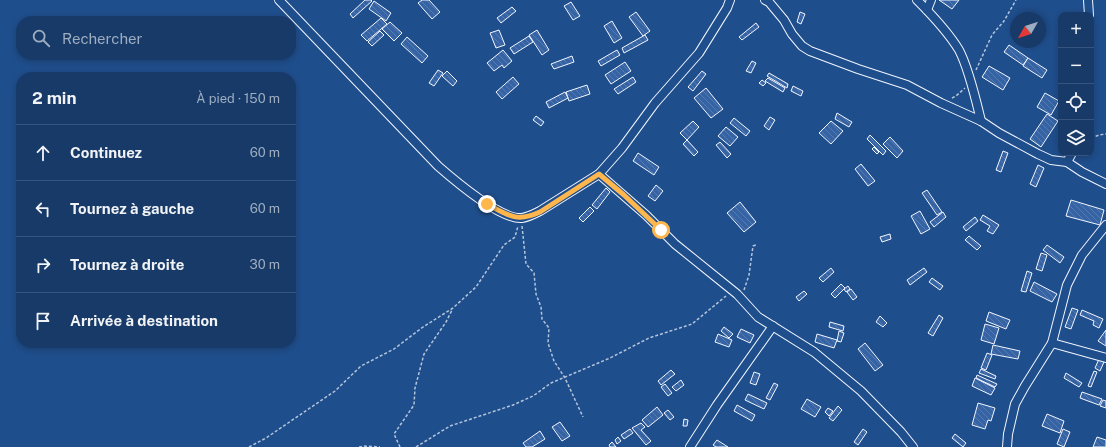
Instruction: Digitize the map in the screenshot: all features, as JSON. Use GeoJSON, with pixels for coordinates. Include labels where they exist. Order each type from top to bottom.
{"type":"FeatureCollection","features":[{"type":"Feature","properties":{"kind":"street"},"geometry":{"type":"LineString","coordinates":[[278,0],[293,16]]}},
{"type":"Feature","properties":{"kind":"street"},"geometry":{"type":"LineString","coordinates":[[296,19],[438,166],[465,190],[505,214],[521,218],[540,212],[599,174],[622,148],[655,103],[699,53],[724,14],[730,0]]}},
{"type":"Feature","properties":{"kind":"street"},"geometry":{"type":"LineString","coordinates":[[765,0],[769,2],[784,20],[792,34],[802,46],[810,51],[907,86],[981,121],[999,133],[1038,154],[1051,160],[1067,162],[1082,172],[1106,184]]}},
{"type":"Feature","properties":{"kind":"street"},"geometry":{"type":"LineString","coordinates":[[917,0],[948,35],[959,51],[971,82],[981,121]]}},
{"type":"Feature","properties":{"kind":"street"},"geometry":{"type":"LineString","coordinates":[[927,10],[931,0]]}},
{"type":"Feature","properties":{"kind":"street"},"geometry":{"type":"LineString","coordinates":[[1088,0],[1089,12]]}},
{"type":"Feature","properties":{"kind":"street"},"geometry":{"type":"LineString","coordinates":[[1067,162],[1070,156]]}},
{"type":"Feature","properties":{"kind":"street"},"geometry":{"type":"LineString","coordinates":[[599,174],[646,215],[675,244],[737,294],[758,317],[814,352],[861,391],[913,447]]}},
{"type":"Feature","properties":{"kind":"street"},"geometry":{"type":"LineString","coordinates":[[1007,447],[1008,434],[1015,404],[1052,343],[1067,285],[1082,255],[1106,225]]}},
{"type":"Feature","properties":{"kind":"street"},"geometry":{"type":"LineString","coordinates":[[690,447],[717,405],[773,326]]}},
{"type":"Feature","properties":{"kind":"street"},"geometry":{"type":"LineString","coordinates":[[1052,343],[1106,358]]}},
{"type":"Feature","properties":{"kind":"path"},"geometry":{"type":"LineString","coordinates":[[941,103],[956,96],[971,82],[992,35],[1004,21],[1016,0]]}},
{"type":"Feature","properties":{"kind":"path"},"geometry":{"type":"LineString","coordinates":[[1094,137],[1106,134]]}},
{"type":"Feature","properties":{"kind":"path"},"geometry":{"type":"LineString","coordinates":[[249,447],[266,438],[335,391],[361,366],[394,349],[423,326],[453,308],[476,287],[504,245],[515,237],[521,218]]}},
{"type":"Feature","properties":{"kind":"path"},"geometry":{"type":"LineString","coordinates":[[521,218],[526,264],[534,273],[536,294],[541,307],[542,319],[549,328],[548,343],[554,361],[565,378],[583,417]]}},
{"type":"Feature","properties":{"kind":"path"},"geometry":{"type":"LineString","coordinates":[[416,447],[450,426],[520,402],[533,396],[551,383],[610,358],[649,338],[692,324],[711,310],[725,296],[743,294],[749,276],[753,246],[756,245]]}},
{"type":"Feature","properties":{"kind":"path"},"geometry":{"type":"LineString","coordinates":[[400,447],[394,434],[414,406],[415,388],[424,354],[446,322],[453,308]]}},
{"type":"Feature","properties":{"kind":"path"},"geometry":{"type":"LineString","coordinates":[[359,447],[380,447]]}},
{"type":"Feature","properties":{"kind":"building"},"geometry":{"type":"Polygon","coordinates":[[[365,0],[372,1],[353,18],[350,14],[365,0]]]}},
{"type":"Feature","properties":{"kind":"building"},"geometry":{"type":"Polygon","coordinates":[[[422,0],[429,0],[440,12],[432,19],[418,3],[422,0]]]}},
{"type":"Feature","properties":{"kind":"building"},"geometry":{"type":"Polygon","coordinates":[[[939,0],[959,0],[952,9],[939,0]]]}},
{"type":"Feature","properties":{"kind":"building"},"geometry":{"type":"Polygon","coordinates":[[[374,1],[391,13],[386,21],[369,9],[374,1]]]}},
{"type":"Feature","properties":{"kind":"building"},"geometry":{"type":"Polygon","coordinates":[[[571,2],[580,16],[573,20],[564,6],[571,2]]]}},
{"type":"Feature","properties":{"kind":"building"},"geometry":{"type":"Polygon","coordinates":[[[512,7],[516,11],[501,23],[497,18],[512,7]]]}},
{"type":"Feature","properties":{"kind":"building"},"geometry":{"type":"Polygon","coordinates":[[[636,12],[650,31],[643,36],[629,17],[636,12]]]}},
{"type":"Feature","properties":{"kind":"building"},"geometry":{"type":"Polygon","coordinates":[[[800,12],[805,14],[801,24],[797,22],[800,12]]]}},
{"type":"Feature","properties":{"kind":"building"},"geometry":{"type":"Polygon","coordinates":[[[381,18],[387,24],[367,41],[361,35],[381,18]]]}},
{"type":"Feature","properties":{"kind":"building"},"geometry":{"type":"Polygon","coordinates":[[[612,21],[622,38],[614,43],[604,26],[612,21]]]}},
{"type":"Feature","properties":{"kind":"building"},"geometry":{"type":"Polygon","coordinates":[[[390,22],[402,33],[394,41],[382,29],[390,22]]]}},
{"type":"Feature","properties":{"kind":"building"},"geometry":{"type":"Polygon","coordinates":[[[756,23],[759,27],[742,40],[739,37],[756,23]]]}},
{"type":"Feature","properties":{"kind":"building"},"geometry":{"type":"Polygon","coordinates":[[[499,30],[505,45],[496,48],[490,33],[499,30]]]}},
{"type":"Feature","properties":{"kind":"building"},"geometry":{"type":"Polygon","coordinates":[[[537,30],[549,50],[542,55],[529,35],[537,30]]]}},
{"type":"Feature","properties":{"kind":"building"},"geometry":{"type":"Polygon","coordinates":[[[380,31],[384,35],[372,46],[368,42],[380,31]]]}},
{"type":"Feature","properties":{"kind":"building"},"geometry":{"type":"Polygon","coordinates":[[[645,35],[648,40],[624,53],[622,48],[645,35]]]}},
{"type":"Feature","properties":{"kind":"building"},"geometry":{"type":"Polygon","coordinates":[[[529,36],[533,42],[514,54],[510,48],[529,36]]]}},
{"type":"Feature","properties":{"kind":"building"},"geometry":{"type":"Polygon","coordinates":[[[407,37],[428,56],[422,63],[401,44],[407,37]]]}},
{"type":"Feature","properties":{"kind":"building"},"geometry":{"type":"Polygon","coordinates":[[[1009,45],[1010,48],[1013,48],[1028,58],[1023,65],[1004,52],[1009,45]]]}},
{"type":"Feature","properties":{"kind":"building"},"geometry":{"type":"Polygon","coordinates":[[[503,50],[512,61],[504,68],[502,65],[494,71],[487,63],[503,50]]]}},
{"type":"Feature","properties":{"kind":"building"},"geometry":{"type":"Polygon","coordinates":[[[617,50],[620,55],[601,66],[598,61],[617,50]]]}},
{"type":"Feature","properties":{"kind":"building"},"geometry":{"type":"Polygon","coordinates":[[[572,56],[574,62],[554,69],[551,64],[572,56]]]}},
{"type":"Feature","properties":{"kind":"building"},"geometry":{"type":"Polygon","coordinates":[[[1028,58],[1047,70],[1042,78],[1023,66],[1028,58]]]}},
{"type":"Feature","properties":{"kind":"building"},"geometry":{"type":"Polygon","coordinates":[[[752,61],[756,63],[751,73],[746,71],[752,61]]]}},
{"type":"Feature","properties":{"kind":"building"},"geometry":{"type":"Polygon","coordinates":[[[625,62],[631,71],[611,84],[605,75],[625,62]]]}},
{"type":"Feature","properties":{"kind":"building"},"geometry":{"type":"Polygon","coordinates":[[[989,66],[1010,78],[1003,90],[982,77],[989,66]]]}},
{"type":"Feature","properties":{"kind":"building"},"geometry":{"type":"Polygon","coordinates":[[[438,70],[443,73],[434,86],[429,83],[438,70]]]}},
{"type":"Feature","properties":{"kind":"building"},"geometry":{"type":"Polygon","coordinates":[[[447,71],[457,81],[453,86],[442,76],[447,71]]]}},
{"type":"Feature","properties":{"kind":"building"},"geometry":{"type":"Polygon","coordinates":[[[702,71],[706,74],[693,91],[688,87],[702,71]]]}},
{"type":"Feature","properties":{"kind":"building"},"geometry":{"type":"Polygon","coordinates":[[[769,73],[788,84],[787,88],[767,76],[769,73]]]}},
{"type":"Feature","properties":{"kind":"building"},"geometry":{"type":"Polygon","coordinates":[[[513,77],[519,84],[502,99],[496,92],[513,77]]]}},
{"type":"Feature","properties":{"kind":"building"},"geometry":{"type":"Polygon","coordinates":[[[633,77],[636,82],[618,94],[614,89],[633,77]]]}},
{"type":"Feature","properties":{"kind":"building"},"geometry":{"type":"Polygon","coordinates":[[[768,78],[785,88],[783,92],[765,81],[768,78]]]}},
{"type":"Feature","properties":{"kind":"building"},"geometry":{"type":"Polygon","coordinates":[[[762,80],[766,83],[763,86],[759,83],[762,80]]]}},
{"type":"Feature","properties":{"kind":"building"},"geometry":{"type":"Polygon","coordinates":[[[587,85],[590,94],[569,101],[566,92],[587,85]]]}},
{"type":"Feature","properties":{"kind":"building"},"geometry":{"type":"Polygon","coordinates":[[[793,86],[803,91],[801,96],[791,91],[793,86]]]}},
{"type":"Feature","properties":{"kind":"building"},"geometry":{"type":"Polygon","coordinates":[[[706,88],[723,109],[711,118],[694,98],[706,88]]]}},
{"type":"Feature","properties":{"kind":"building"},"geometry":{"type":"Polygon","coordinates":[[[565,92],[568,98],[549,108],[546,102],[565,92]]]}},
{"type":"Feature","properties":{"kind":"building"},"geometry":{"type":"Polygon","coordinates":[[[1045,93],[1058,100],[1051,115],[1037,107],[1045,93]]]}},
{"type":"Feature","properties":{"kind":"building"},"geometry":{"type":"Polygon","coordinates":[[[837,113],[852,122],[849,127],[835,119],[837,113]]]}},
{"type":"Feature","properties":{"kind":"building"},"geometry":{"type":"Polygon","coordinates":[[[1047,114],[1058,121],[1041,147],[1030,139],[1047,114]]]}},
{"type":"Feature","properties":{"kind":"building"},"geometry":{"type":"Polygon","coordinates":[[[536,116],[544,122],[541,126],[533,120],[536,116]]]}},
{"type":"Feature","properties":{"kind":"building"},"geometry":{"type":"Polygon","coordinates":[[[770,117],[775,120],[769,130],[764,126],[770,117]]]}},
{"type":"Feature","properties":{"kind":"building"},"geometry":{"type":"Polygon","coordinates":[[[734,118],[750,131],[746,136],[730,123],[734,118]]]}},
{"type":"Feature","properties":{"kind":"building"},"geometry":{"type":"Polygon","coordinates":[[[693,121],[699,127],[687,140],[680,133],[693,121]]]}},
{"type":"Feature","properties":{"kind":"building"},"geometry":{"type":"Polygon","coordinates":[[[831,121],[843,131],[831,144],[819,133],[831,121]]]}},
{"type":"Feature","properties":{"kind":"building"},"geometry":{"type":"Polygon","coordinates":[[[726,127],[738,137],[730,146],[718,136],[726,127]]]}},
{"type":"Feature","properties":{"kind":"building"},"geometry":{"type":"Polygon","coordinates":[[[870,135],[886,151],[883,155],[867,139],[870,135]]]}},
{"type":"Feature","properties":{"kind":"building"},"geometry":{"type":"Polygon","coordinates":[[[890,137],[903,151],[897,158],[883,144],[890,137]]]}},
{"type":"Feature","properties":{"kind":"building"},"geometry":{"type":"Polygon","coordinates":[[[687,140],[698,152],[694,156],[683,144],[687,140]]]}},
{"type":"Feature","properties":{"kind":"building"},"geometry":{"type":"Polygon","coordinates":[[[720,142],[731,154],[727,158],[716,145],[720,142]]]}},
{"type":"Feature","properties":{"kind":"building"},"geometry":{"type":"Polygon","coordinates":[[[874,147],[879,152],[877,154],[872,149],[874,147]]]}},
{"type":"Feature","properties":{"kind":"building"},"geometry":{"type":"Polygon","coordinates":[[[1003,151],[1008,153],[1001,172],[996,170],[1003,151]]]}},
{"type":"Feature","properties":{"kind":"building"},"geometry":{"type":"Polygon","coordinates":[[[638,153],[659,167],[654,175],[633,161],[638,153]]]}},
{"type":"Feature","properties":{"kind":"building"},"geometry":{"type":"Polygon","coordinates":[[[861,164],[875,181],[868,186],[855,169],[861,164]]]}},
{"type":"Feature","properties":{"kind":"building"},"geometry":{"type":"Polygon","coordinates":[[[1038,165],[1044,168],[1036,187],[1030,184],[1038,165]]]}},
{"type":"Feature","properties":{"kind":"building"},"geometry":{"type":"Polygon","coordinates":[[[656,185],[663,191],[655,201],[648,196],[656,185]]]}},
{"type":"Feature","properties":{"kind":"building"},"geometry":{"type":"Polygon","coordinates":[[[606,188],[610,192],[597,209],[592,205],[606,188]]]}},
{"type":"Feature","properties":{"kind":"building"},"geometry":{"type":"Polygon","coordinates":[[[927,190],[942,212],[937,215],[922,193],[927,190]]]}},
{"type":"Feature","properties":{"kind":"building"},"geometry":{"type":"Polygon","coordinates":[[[1071,200],[1104,210],[1100,225],[1066,216],[1071,200]]]}},
{"type":"Feature","properties":{"kind":"building"},"geometry":{"type":"Polygon","coordinates":[[[740,202],[756,222],[744,232],[727,213],[740,202]]]}},
{"type":"Feature","properties":{"kind":"building"},"geometry":{"type":"Polygon","coordinates":[[[590,207],[594,211],[583,222],[579,218],[590,207]]]}},
{"type":"Feature","properties":{"kind":"building"},"geometry":{"type":"Polygon","coordinates":[[[920,211],[930,229],[921,234],[911,216],[920,211]]]}},
{"type":"Feature","properties":{"kind":"building"},"geometry":{"type":"Polygon","coordinates":[[[943,212],[946,217],[934,227],[930,222],[943,212]]]}},
{"type":"Feature","properties":{"kind":"building"},"geometry":{"type":"Polygon","coordinates":[[[983,215],[999,225],[993,234],[987,231],[990,226],[980,220],[983,215]]]}},
{"type":"Feature","properties":{"kind":"building"},"geometry":{"type":"Polygon","coordinates":[[[975,217],[978,221],[966,231],[963,227],[975,217]]]}},
{"type":"Feature","properties":{"kind":"building"},"geometry":{"type":"Polygon","coordinates":[[[890,234],[891,239],[882,242],[880,237],[890,234]]]}},
{"type":"Feature","properties":{"kind":"building"},"geometry":{"type":"Polygon","coordinates":[[[969,236],[981,246],[977,250],[965,240],[969,236]]]}},
{"type":"Feature","properties":{"kind":"building"},"geometry":{"type":"Polygon","coordinates":[[[1047,245],[1064,257],[1060,263],[1043,250],[1047,245]]]}},
{"type":"Feature","properties":{"kind":"building"},"geometry":{"type":"Polygon","coordinates":[[[1041,253],[1047,255],[1042,271],[1036,269],[1041,253]]]}},
{"type":"Feature","properties":{"kind":"building"},"geometry":{"type":"Polygon","coordinates":[[[831,268],[834,272],[823,282],[819,278],[831,268]]]}},
{"type":"Feature","properties":{"kind":"building"},"geometry":{"type":"Polygon","coordinates":[[[924,268],[927,272],[910,285],[907,280],[924,268]]]}},
{"type":"Feature","properties":{"kind":"building"},"geometry":{"type":"Polygon","coordinates":[[[1027,271],[1032,273],[1026,292],[1021,291],[1027,271]]]}},
{"type":"Feature","properties":{"kind":"building"},"geometry":{"type":"Polygon","coordinates":[[[932,278],[943,286],[940,290],[929,282],[932,278]]]}},
{"type":"Feature","properties":{"kind":"building"},"geometry":{"type":"Polygon","coordinates":[[[1034,282],[1057,294],[1052,302],[1030,291],[1034,282]]]}},
{"type":"Feature","properties":{"kind":"building"},"geometry":{"type":"Polygon","coordinates":[[[841,284],[845,288],[835,298],[831,294],[841,284]]]}},
{"type":"Feature","properties":{"kind":"building"},"geometry":{"type":"Polygon","coordinates":[[[848,286],[850,289],[846,292],[844,289],[848,286]]]}},
{"type":"Feature","properties":{"kind":"building"},"geometry":{"type":"Polygon","coordinates":[[[851,289],[857,297],[853,300],[847,292],[851,289]]]}},
{"type":"Feature","properties":{"kind":"building"},"geometry":{"type":"Polygon","coordinates":[[[804,291],[807,294],[799,301],[796,297],[804,291]]]}},
{"type":"Feature","properties":{"kind":"building"},"geometry":{"type":"Polygon","coordinates":[[[1072,308],[1078,310],[1071,329],[1065,327],[1072,308]]]}},
{"type":"Feature","properties":{"kind":"building"},"geometry":{"type":"Polygon","coordinates":[[[1082,310],[1103,319],[1099,328],[1093,325],[1094,321],[1080,315],[1082,310]]]}},
{"type":"Feature","properties":{"kind":"building"},"geometry":{"type":"Polygon","coordinates":[[[989,312],[1010,320],[1006,329],[986,321],[989,312]]]}},
{"type":"Feature","properties":{"kind":"building"},"geometry":{"type":"Polygon","coordinates":[[[939,315],[943,318],[933,336],[928,333],[939,315]]]}},
{"type":"Feature","properties":{"kind":"building"},"geometry":{"type":"Polygon","coordinates":[[[880,316],[887,323],[883,327],[876,322],[880,316]]]}},
{"type":"Feature","properties":{"kind":"building"},"geometry":{"type":"Polygon","coordinates":[[[830,322],[844,326],[843,331],[829,327],[830,322]]]}},
{"type":"Feature","properties":{"kind":"building"},"geometry":{"type":"Polygon","coordinates":[[[985,324],[999,328],[994,344],[981,340],[985,324]]]}},
{"type":"Feature","properties":{"kind":"building"},"geometry":{"type":"Polygon","coordinates":[[[724,327],[733,334],[729,338],[721,331],[724,327]]]}},
{"type":"Feature","properties":{"kind":"building"},"geometry":{"type":"Polygon","coordinates":[[[741,329],[754,335],[750,343],[737,337],[741,329]]]}},
{"type":"Feature","properties":{"kind":"building"},"geometry":{"type":"Polygon","coordinates":[[[1106,330],[1106,346],[1098,341],[1106,330]]]}},
{"type":"Feature","properties":{"kind":"building"},"geometry":{"type":"Polygon","coordinates":[[[839,331],[844,333],[841,342],[837,341],[839,331]]]}},
{"type":"Feature","properties":{"kind":"building"},"geometry":{"type":"Polygon","coordinates":[[[718,334],[732,340],[729,347],[715,342],[718,334]]]}},
{"type":"Feature","properties":{"kind":"building"},"geometry":{"type":"Polygon","coordinates":[[[817,334],[837,340],[834,348],[815,342],[817,334]]]}},
{"type":"Feature","properties":{"kind":"building"},"geometry":{"type":"Polygon","coordinates":[[[865,343],[883,365],[875,371],[858,349],[865,343]]]}},
{"type":"Feature","properties":{"kind":"building"},"geometry":{"type":"Polygon","coordinates":[[[993,345],[1020,351],[1018,359],[991,354],[993,345]]]}},
{"type":"Feature","properties":{"kind":"building"},"geometry":{"type":"Polygon","coordinates":[[[987,353],[992,355],[986,370],[981,368],[987,353]]]}},
{"type":"Feature","properties":{"kind":"building"},"geometry":{"type":"Polygon","coordinates":[[[1099,359],[1104,362],[1100,371],[1095,368],[1099,359]]]}},
{"type":"Feature","properties":{"kind":"building"},"geometry":{"type":"Polygon","coordinates":[[[981,369],[996,376],[995,379],[979,373],[981,369]]]}},
{"type":"Feature","properties":{"kind":"building"},"geometry":{"type":"Polygon","coordinates":[[[671,370],[675,374],[661,385],[658,381],[671,370]]]}},
{"type":"Feature","properties":{"kind":"building"},"geometry":{"type":"Polygon","coordinates":[[[1094,371],[1097,372],[1091,387],[1088,386],[1094,371]]]}},
{"type":"Feature","properties":{"kind":"building"},"geometry":{"type":"Polygon","coordinates":[[[754,372],[760,374],[756,385],[750,383],[754,372]]]}},
{"type":"Feature","properties":{"kind":"building"},"geometry":{"type":"Polygon","coordinates":[[[1066,373],[1082,383],[1079,387],[1064,378],[1066,373]]]}},
{"type":"Feature","properties":{"kind":"building"},"geometry":{"type":"Polygon","coordinates":[[[977,375],[997,384],[995,387],[976,378],[977,375]]]}},
{"type":"Feature","properties":{"kind":"building"},"geometry":{"type":"Polygon","coordinates":[[[975,378],[995,388],[991,395],[972,386],[975,378]]]}},
{"type":"Feature","properties":{"kind":"building"},"geometry":{"type":"Polygon","coordinates":[[[681,380],[684,385],[676,391],[672,387],[681,380]]]}},
{"type":"Feature","properties":{"kind":"building"},"geometry":{"type":"Polygon","coordinates":[[[774,383],[778,385],[770,400],[766,398],[774,383]]]}},
{"type":"Feature","properties":{"kind":"building"},"geometry":{"type":"Polygon","coordinates":[[[665,384],[672,393],[668,396],[661,387],[665,384]]]}},
{"type":"Feature","properties":{"kind":"building"},"geometry":{"type":"Polygon","coordinates":[[[1082,392],[1102,399],[1099,405],[1080,398],[1082,392]]]}},
{"type":"Feature","properties":{"kind":"building"},"geometry":{"type":"Polygon","coordinates":[[[748,394],[767,403],[764,409],[745,400],[748,394]]]}},
{"type":"Feature","properties":{"kind":"building"},"geometry":{"type":"Polygon","coordinates":[[[807,399],[821,407],[815,417],[801,409],[807,399]]]}},
{"type":"Feature","properties":{"kind":"building"},"geometry":{"type":"Polygon","coordinates":[[[1103,400],[1106,401],[1106,408],[1100,406],[1103,400]]]}},
{"type":"Feature","properties":{"kind":"building"},"geometry":{"type":"Polygon","coordinates":[[[978,403],[995,408],[991,421],[988,420],[985,429],[972,425],[978,403]]]}},
{"type":"Feature","properties":{"kind":"building"},"geometry":{"type":"Polygon","coordinates":[[[737,405],[755,415],[752,421],[734,411],[737,405]]]}},
{"type":"Feature","properties":{"kind":"building"},"geometry":{"type":"Polygon","coordinates":[[[838,406],[842,410],[833,421],[829,418],[838,406]]]}},
{"type":"Feature","properties":{"kind":"building"},"geometry":{"type":"Polygon","coordinates":[[[657,407],[663,415],[648,427],[642,420],[657,407]]]}},
{"type":"Feature","properties":{"kind":"building"},"geometry":{"type":"Polygon","coordinates":[[[828,408],[833,411],[829,416],[825,412],[828,408]]]}},
{"type":"Feature","properties":{"kind":"building"},"geometry":{"type":"Polygon","coordinates":[[[668,410],[674,417],[670,420],[664,413],[668,410]]]}},
{"type":"Feature","properties":{"kind":"building"},"geometry":{"type":"Polygon","coordinates":[[[1047,414],[1064,421],[1060,433],[1042,426],[1047,414]]]}},
{"type":"Feature","properties":{"kind":"building"},"geometry":{"type":"Polygon","coordinates":[[[684,419],[688,420],[687,426],[683,426],[684,419]]]}},
{"type":"Feature","properties":{"kind":"building"},"geometry":{"type":"Polygon","coordinates":[[[560,422],[570,436],[562,441],[552,427],[560,422]]]}},
{"type":"Feature","properties":{"kind":"building"},"geometry":{"type":"Polygon","coordinates":[[[641,423],[645,427],[641,430],[651,441],[646,445],[632,428],[641,423]]]}},
{"type":"Feature","properties":{"kind":"building"},"geometry":{"type":"Polygon","coordinates":[[[630,429],[633,433],[624,439],[621,435],[630,429]]]}},
{"type":"Feature","properties":{"kind":"building"},"geometry":{"type":"Polygon","coordinates":[[[863,429],[867,432],[858,445],[854,442],[863,429]]]}},
{"type":"Feature","properties":{"kind":"building"},"geometry":{"type":"Polygon","coordinates":[[[1063,429],[1070,432],[1064,447],[1057,444],[1063,429]]]}},
{"type":"Feature","properties":{"kind":"building"},"geometry":{"type":"Polygon","coordinates":[[[540,431],[545,439],[532,447],[526,447],[523,443],[540,431]]]}},
{"type":"Feature","properties":{"kind":"building"},"geometry":{"type":"Polygon","coordinates":[[[955,434],[966,443],[963,447],[952,438],[955,434]]]}},
{"type":"Feature","properties":{"kind":"building"},"geometry":{"type":"Polygon","coordinates":[[[618,437],[621,441],[617,444],[615,440],[618,437]]]}},
{"type":"Feature","properties":{"kind":"building"},"geometry":{"type":"Polygon","coordinates":[[[1097,437],[1106,440],[1106,447],[1093,447],[1097,437]]]}},
{"type":"Feature","properties":{"kind":"building"},"geometry":{"type":"Polygon","coordinates":[[[717,440],[728,447],[716,447],[713,445],[717,440]]]}},
{"type":"Feature","properties":{"kind":"building"},"geometry":{"type":"Polygon","coordinates":[[[612,442],[616,447],[610,447],[609,445],[612,442]]]}},
{"type":"Feature","properties":{"kind":"route"},"geometry":{"type":"LineString","coordinates":[[487,204],[505,214],[521,218],[530,216],[540,212],[599,174],[661,230]]}}]}
